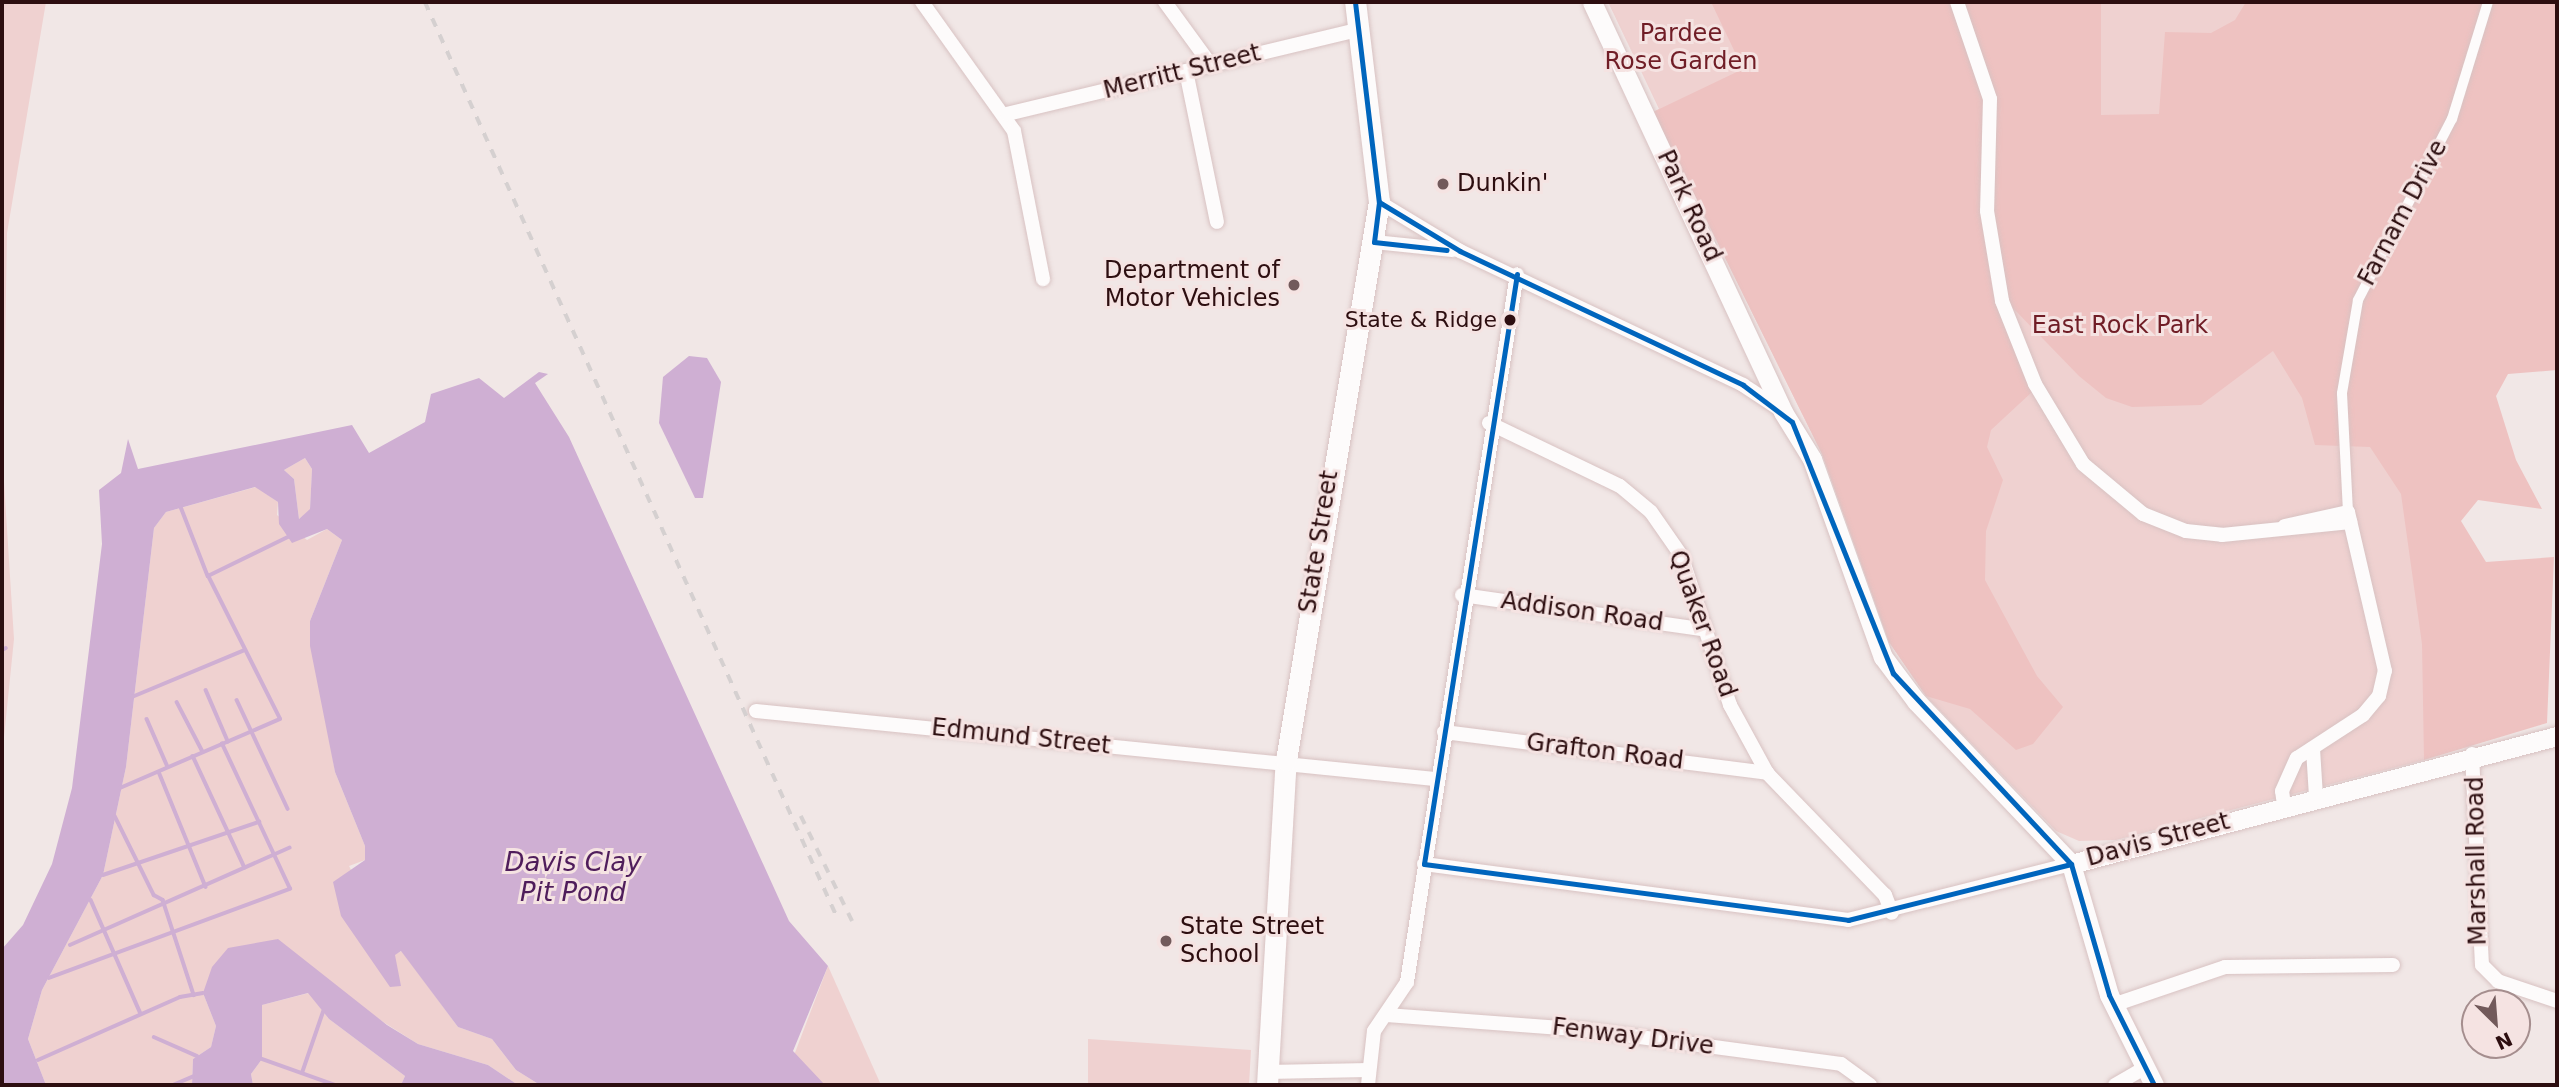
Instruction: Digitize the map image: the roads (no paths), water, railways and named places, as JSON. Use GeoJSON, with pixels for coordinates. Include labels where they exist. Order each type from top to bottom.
{"type":"FeatureCollection","features":[{"type":"Feature","properties":{"kind":"main road","name":"State Street"},"geometry":{"type":"LineString","coordinates":[[1267,1078],[1286,760],[1318,540],[1374,242],[1379,202],[1354,2]]}},
{"type":"Feature","properties":{"kind":"main road","name":"Park Road"},"geometry":{"type":"LineString","coordinates":[[1592,2],[1783,412],[1812,459],[1866,618],[1894,673],[2071,864]]}},
{"type":"Feature","properties":{"kind":"main road","name":"Davis Street"},"geometry":{"type":"LineString","coordinates":[[2071,864],[2472,754],[2557,735]]}},
{"type":"Feature","properties":{"kind":"main road"},"geometry":{"type":"LineString","coordinates":[[2071,864],[2113,1005],[2150,1077]]}},
{"type":"Feature","properties":{"kind":"street"},"geometry":{"type":"LineString","coordinates":[[922,2],[1007,114],[1043,279]]}},
{"type":"Feature","properties":{"kind":"street"},"geometry":{"type":"LineString","coordinates":[[1165,2],[1211,65]]}},
{"type":"Feature","properties":{"kind":"street"},"geometry":{"type":"LineString","coordinates":[[1957,2],[1990,99],[1987,211],[2002,302],[2062,435],[2097,480],[2157,522],[2222,535],[2281,529],[2349,517],[2384,651],[2384,681],[2363,715],[2292,765],[2282,791],[2284,805]]}},
{"type":"Feature","properties":{"kind":"street","name":"Farnam Drive"},"geometry":{"type":"LineString","coordinates":[[2349,517],[2342,393],[2358,300],[2452,119],[2488,2]]}},
{"type":"Feature","properties":{"kind":"street","name":"Merritt Street"},"geometry":{"type":"LineString","coordinates":[[1007,114],[1357,30]]}},
{"type":"Feature","properties":{"kind":"street"},"geometry":{"type":"LineString","coordinates":[[1186,71],[1217,222]]}},
{"type":"Feature","properties":{"kind":"street"},"geometry":{"type":"LineString","coordinates":[[1379,202],[1460,251],[1517,274],[1743,385],[1783,412]]}},
{"type":"Feature","properties":{"kind":"street"},"geometry":{"type":"LineString","coordinates":[[1374,242],[1460,251]]}},
{"type":"Feature","properties":{"kind":"street"},"geometry":{"type":"LineString","coordinates":[[1368,1085],[1374,1031],[1407,982],[1462,595],[1489,423],[1517,274]]}},
{"type":"Feature","properties":{"kind":"street","name":"Quaker Road"},"geometry":{"type":"LineString","coordinates":[[1489,423],[1620,486],[1651,512],[1681,555],[1702,629],[1767,773],[1885,895],[1892,913]]}},
{"type":"Feature","properties":{"kind":"street","name":"Addison Road"},"geometry":{"type":"LineString","coordinates":[[1462,595],[1702,629]]}},
{"type":"Feature","properties":{"kind":"street","name":"Edmund Street"},"geometry":{"type":"LineString","coordinates":[[756,711],[1286,760],[1435,779]]}},
{"type":"Feature","properties":{"kind":"street","name":"Grafton Road"},"geometry":{"type":"LineString","coordinates":[[1444,732],[1767,773]]}},
{"type":"Feature","properties":{"kind":"street"},"geometry":{"type":"LineString","coordinates":[[2313,748],[2316,797]]}},
{"type":"Feature","properties":{"kind":"street","name":"Marshall Road"},"geometry":{"type":"LineString","coordinates":[[2472,754],[2482,965],[2498,981],[2557,1001]]}},
{"type":"Feature","properties":{"kind":"street","name":"Davis Street"},"geometry":{"type":"LineString","coordinates":[[1424,864],[1817,918],[1892,913],[2071,864]]}},
{"type":"Feature","properties":{"kind":"street"},"geometry":{"type":"LineString","coordinates":[[2113,1005],[2225,967],[2393,965]]}},
{"type":"Feature","properties":{"kind":"street","name":"Fenway Drive"},"geometry":{"type":"LineString","coordinates":[[1387,1015],[1587,1030],[1841,1064],[1870,1085]]}},
{"type":"Feature","properties":{"kind":"street"},"geometry":{"type":"LineString","coordinates":[[1267,1078],[1369,1070]]}},
{"type":"Feature","properties":{"kind":"street"},"geometry":{"type":"LineString","coordinates":[[2115,1085],[2150,1077]]}},
{"type":"Feature","properties":{"kind":"water"},"geometry":{"type":"Polygon","coordinates":[[[689,356],[707,358],[721,382],[703,498],[695,498],[659,423],[663,377],[689,356]]]}},
{"type":"Feature","properties":{"kind":"water","name":"Davis Clay Pit Pond"},"geometry":{"type":"Polygon","coordinates":[[[539,372],[548,374],[535,383],[569,437],[789,921],[828,966],[793,1051],[825,1085],[540,1085],[516,1070],[492,1039],[458,1027],[401,951],[395,955],[401,986],[390,987],[341,916],[333,882],[365,860],[365,846],[335,772],[310,646],[310,621],[342,540],[327,529],[292,543],[279,524],[278,502],[255,487],[166,512],[154,528],[126,767],[103,875],[42,990],[28,1039],[46,1085],[2,1085],[2,949],[23,925],[52,864],[72,788],[102,544],[99,490],[121,473],[128,439],[138,469],[352,425],[369,453],[425,422],[431,394],[479,378],[504,398],[539,372]],[[305,458],[284,470],[294,479],[299,519],[310,509],[312,469],[305,458]]]}},
{"type":"Feature","properties":{"kind":"water"},"geometry":{"type":"Polygon","coordinates":[[[278,939],[387,1025],[418,1044],[488,1065],[518,1085],[401,1085],[405,1076],[329,1019],[308,993],[262,1005],[262,1059],[251,1074],[253,1085],[192,1085],[193,1059],[211,1047],[216,1026],[203,993],[212,967],[228,948],[278,939]]]}},
{"type":"Feature","properties":{"kind":"waterway"},"geometry":{"type":"LineString","coordinates":[[181,507],[208,576]]}},
{"type":"Feature","properties":{"kind":"waterway"},"geometry":{"type":"LineString","coordinates":[[120,788],[280,719],[208,576],[288,537]]}},
{"type":"Feature","properties":{"kind":"waterway"},"geometry":{"type":"LineString","coordinates":[[2,650],[6,648]]}},
{"type":"Feature","properties":{"kind":"waterway"},"geometry":{"type":"LineString","coordinates":[[132,697],[245,650]]}},
{"type":"Feature","properties":{"kind":"waterway"},"geometry":{"type":"LineString","coordinates":[[206,690],[228,741]]}},
{"type":"Feature","properties":{"kind":"waterway"},"geometry":{"type":"LineString","coordinates":[[237,700],[288,809]]}},
{"type":"Feature","properties":{"kind":"waterway"},"geometry":{"type":"LineString","coordinates":[[177,702],[203,752]]}},
{"type":"Feature","properties":{"kind":"waterway"},"geometry":{"type":"LineString","coordinates":[[147,719],[168,767]]}},
{"type":"Feature","properties":{"kind":"waterway"},"geometry":{"type":"LineString","coordinates":[[49,978],[290,889],[222,744]]}},
{"type":"Feature","properties":{"kind":"waterway"},"geometry":{"type":"LineString","coordinates":[[193,756],[245,868]]}},
{"type":"Feature","properties":{"kind":"waterway"},"geometry":{"type":"LineString","coordinates":[[159,772],[206,887]]}},
{"type":"Feature","properties":{"kind":"waterway"},"geometry":{"type":"LineString","coordinates":[[115,816],[154,895],[163,900],[194,995]]}},
{"type":"Feature","properties":{"kind":"waterway"},"geometry":{"type":"LineString","coordinates":[[103,875],[259,822]]}},
{"type":"Feature","properties":{"kind":"waterway"},"geometry":{"type":"LineString","coordinates":[[70,945],[289,848]]}},
{"type":"Feature","properties":{"kind":"waterway"},"geometry":{"type":"LineString","coordinates":[[91,900],[141,1014]]}},
{"type":"Feature","properties":{"kind":"waterway"},"geometry":{"type":"LineString","coordinates":[[38,1060],[180,997],[203,993]]}},
{"type":"Feature","properties":{"kind":"waterway"},"geometry":{"type":"LineString","coordinates":[[302,1073],[323,1012]]}},
{"type":"Feature","properties":{"kind":"waterway"},"geometry":{"type":"LineString","coordinates":[[154,1037],[197,1056]]}},
{"type":"Feature","properties":{"kind":"waterway"},"geometry":{"type":"LineString","coordinates":[[262,1059],[335,1085]]}},
{"type":"Feature","properties":{"kind":"waterway"},"geometry":{"type":"LineString","coordinates":[[173,1085],[192,1077]]}},
{"type":"Feature","properties":{"kind":"railway"},"geometry":{"type":"LineString","coordinates":[[425,2],[837,917]]}},
{"type":"Feature","properties":{"kind":"railway"},"geometry":{"type":"LineString","coordinates":[[801,816],[856,929]]}},
{"type":"Feature","properties":{"kind":"place","name":"Dunkin'"},"geometry":{"type":"Point","coordinates":[1443,184]}},
{"type":"Feature","properties":{"kind":"place","name":"Department of Motor Vehicles"},"geometry":{"type":"Point","coordinates":[1294,285]}},
{"type":"Feature","properties":{"kind":"place","name":"State & Ridge"},"geometry":{"type":"Point","coordinates":[1510,320]}},
{"type":"Feature","properties":{"kind":"place","name":"State Street School"},"geometry":{"type":"Point","coordinates":[1166,941]}},
{"type":"Feature","properties":{"kind":"park label","name":"Pardee Rose Garden"},"geometry":{"type":"Point","coordinates":[1681,48]}},
{"type":"Feature","properties":{"kind":"park label","name":"East Rock Park"},"geometry":{"type":"Point","coordinates":[2120,326]}}]}
